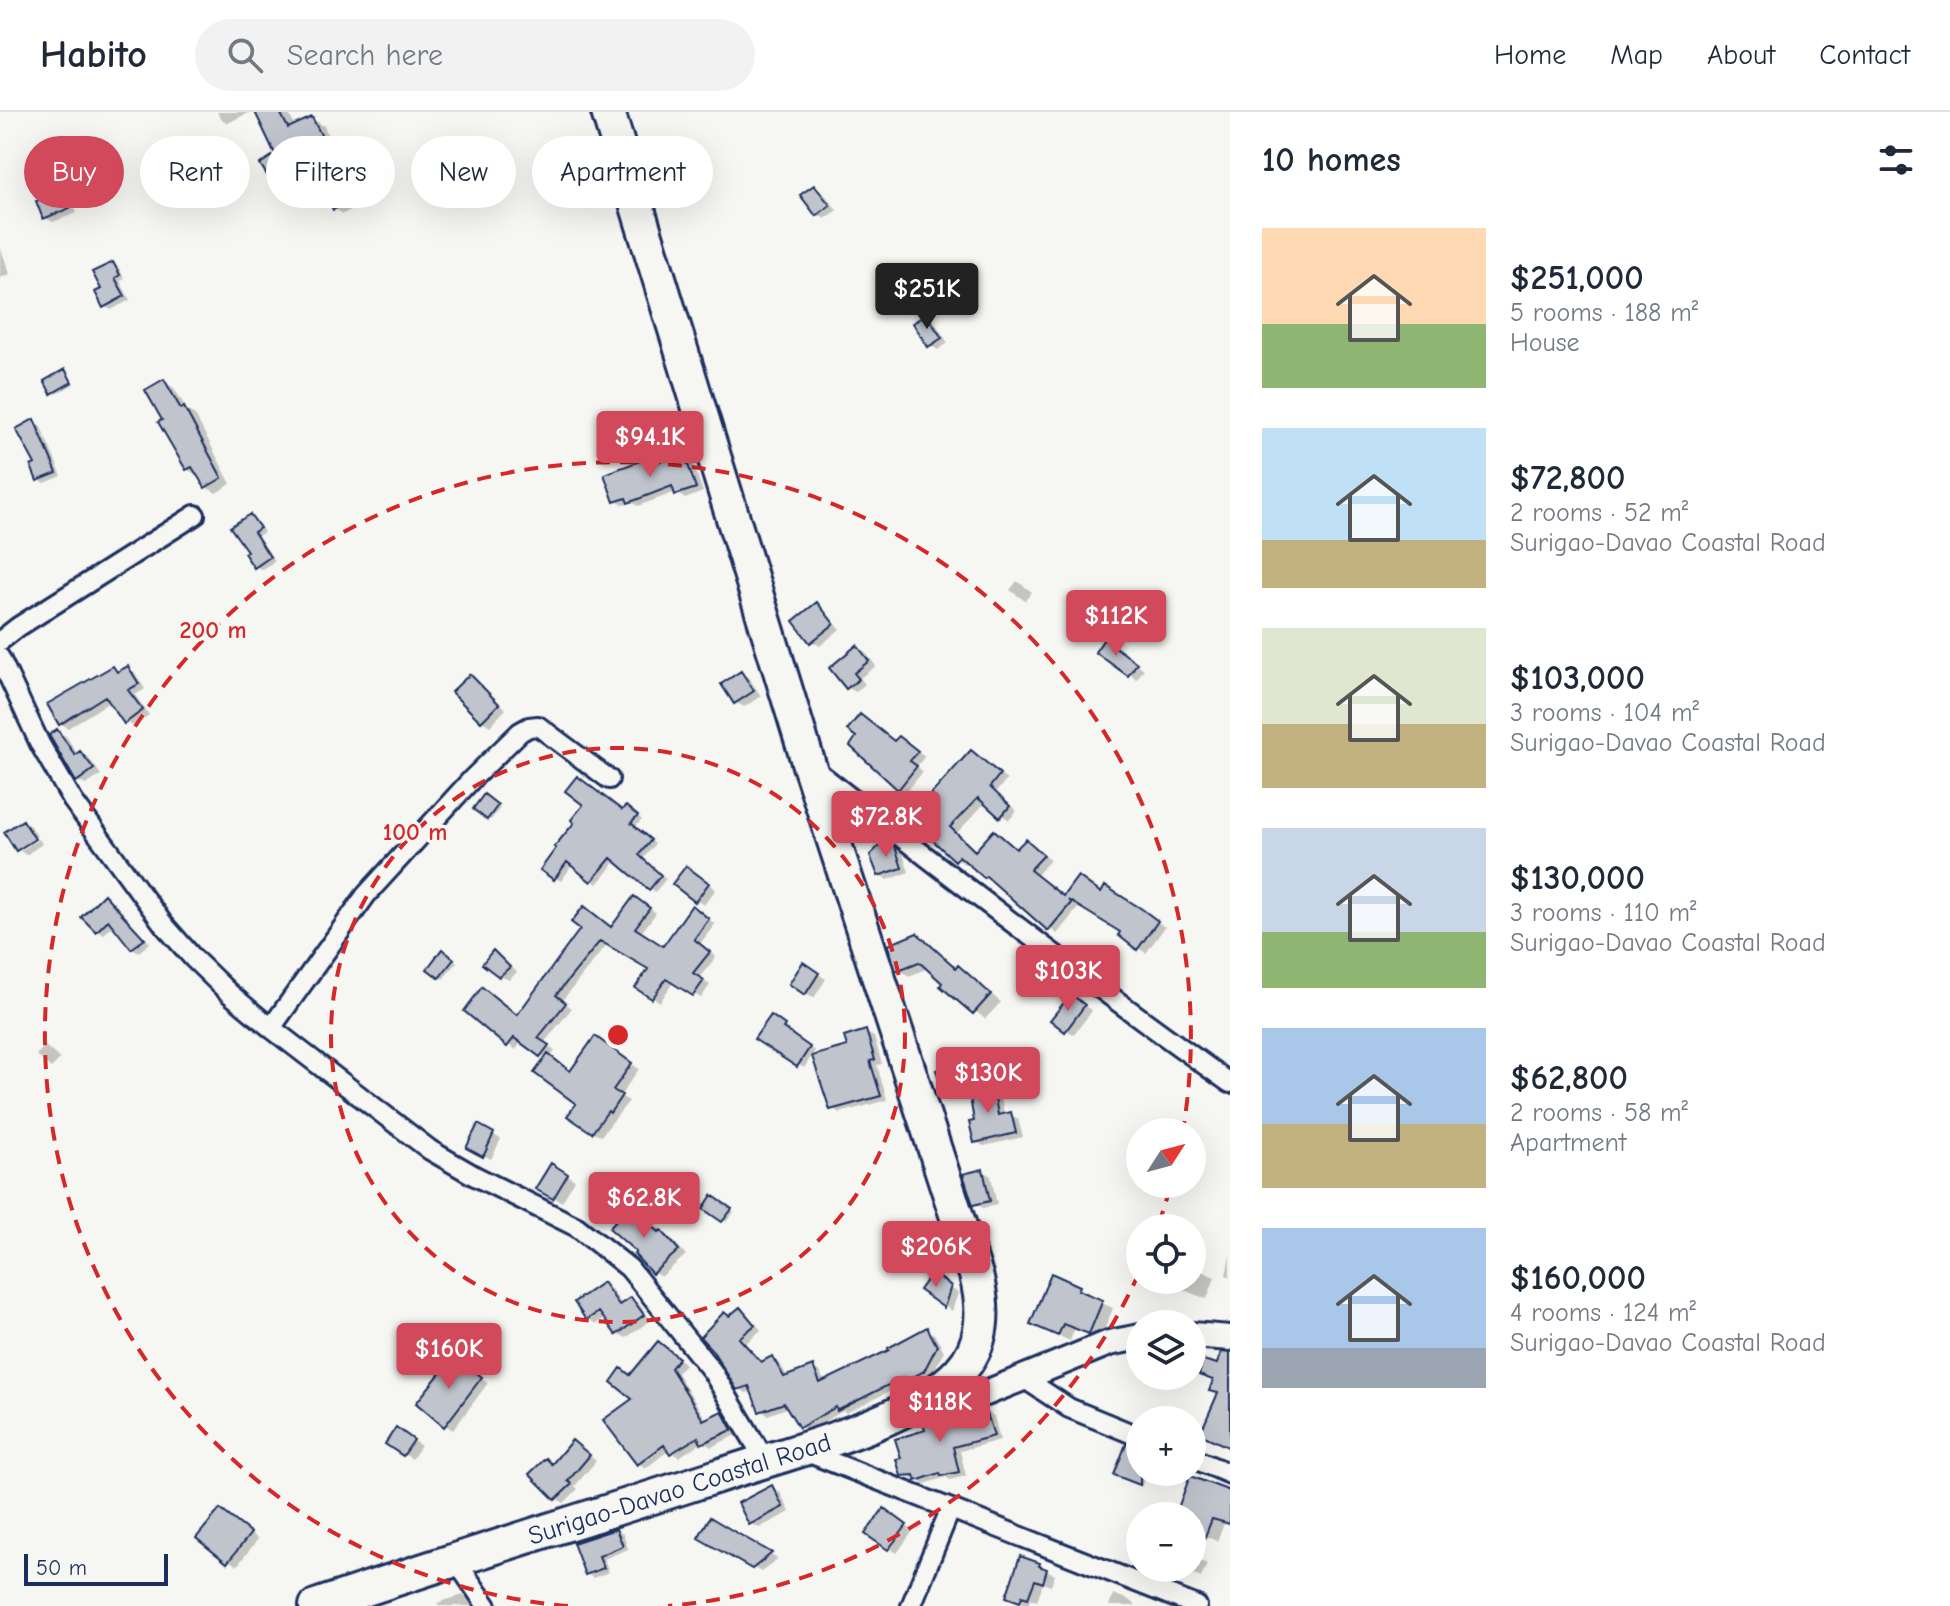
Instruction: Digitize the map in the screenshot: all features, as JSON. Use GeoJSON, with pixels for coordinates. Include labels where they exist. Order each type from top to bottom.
{"type":"FeatureCollection","features":[{"type":"Feature","properties":{"kind":"highway","name":"Surigao-Davao Coastal Road"},"geometry":{"type":"LineString","coordinates":[[316,1606],[801,1450],[899,1412],[934,1392],[966,1364],[983,1320],[981,1293],[809,765],[608,112]]}},
{"type":"Feature","properties":{"kind":"street"},"geometry":{"type":"LineString","coordinates":[[0,641],[195,515]]}},
{"type":"Feature","properties":{"kind":"street"},"geometry":{"type":"LineString","coordinates":[[0,658],[40,744],[73,801],[164,925],[194,959],[271,1028],[430,1150],[577,1227],[629,1268],[712,1371],[765,1460]]}},
{"type":"Feature","properties":{"kind":"street"},"geometry":{"type":"LineString","coordinates":[[271,1028],[366,895],[472,779],[520,732],[538,726],[609,779]]}},
{"type":"Feature","properties":{"kind":"street"},"geometry":{"type":"LineString","coordinates":[[809,765],[1013,924],[1230,1083]]}},
{"type":"Feature","properties":{"kind":"street"},"geometry":{"type":"LineString","coordinates":[[1206,1336],[1230,1338]]}},
{"type":"Feature","properties":{"kind":"street"},"geometry":{"type":"LineString","coordinates":[[934,1392],[965,1396],[986,1393],[1109,1343],[1126,1340]]}},
{"type":"Feature","properties":{"kind":"street"},"geometry":{"type":"LineString","coordinates":[[1025,1379],[1069,1408],[1126,1431]]}},
{"type":"Feature","properties":{"kind":"street"},"geometry":{"type":"LineString","coordinates":[[801,1450],[1197,1606]]}},
{"type":"Feature","properties":{"kind":"street"},"geometry":{"type":"LineString","coordinates":[[1206,1464],[1230,1474]]}},
{"type":"Feature","properties":{"kind":"street"},"geometry":{"type":"LineString","coordinates":[[911,1606],[950,1510]]}},
{"type":"Feature","properties":{"kind":"street"},"geometry":{"type":"LineString","coordinates":[[456,1561],[487,1606]]}},
{"type":"Feature","properties":{"kind":"building"},"geometry":{"type":"Polygon","coordinates":[[[255,112],[280,112],[288,128],[312,117],[322,136],[266,136],[255,112]]]}},
{"type":"Feature","properties":{"kind":"building"},"geometry":{"type":"Polygon","coordinates":[[[266,160],[266,174],[260,164],[266,160]]]}},
{"type":"Feature","properties":{"kind":"building"},"geometry":{"type":"Polygon","coordinates":[[[814,185],[830,205],[816,216],[800,195],[814,185]]]}},
{"type":"Feature","properties":{"kind":"building"},"geometry":{"type":"Polygon","coordinates":[[[39,208],[70,208],[43,219],[39,208]]]}},
{"type":"Feature","properties":{"kind":"building"},"geometry":{"type":"Polygon","coordinates":[[[113,262],[120,275],[115,278],[125,296],[103,308],[95,292],[101,289],[92,272],[113,262]]]}},
{"type":"Feature","properties":{"kind":"building"},"geometry":{"type":"Polygon","coordinates":[[[926,314],[942,338],[928,347],[913,323],[926,314]]]}},
{"type":"Feature","properties":{"kind":"building"},"geometry":{"type":"Polygon","coordinates":[[[65,369],[72,382],[51,394],[44,381],[65,369]]]}},
{"type":"Feature","properties":{"kind":"building"},"geometry":{"type":"Polygon","coordinates":[[[164,379],[181,409],[184,407],[222,478],[205,488],[192,467],[186,470],[158,422],[162,420],[145,390],[164,379]]]}},
{"type":"Feature","properties":{"kind":"building"},"geometry":{"type":"Polygon","coordinates":[[[34,419],[57,473],[37,481],[31,466],[35,464],[16,429],[34,419]]]}},
{"type":"Feature","properties":{"kind":"building"},"geometry":{"type":"Polygon","coordinates":[[[684,453],[696,488],[675,495],[672,486],[628,503],[626,498],[614,502],[604,474],[648,458],[651,464],[684,453]]]}},
{"type":"Feature","properties":{"kind":"building"},"geometry":{"type":"Polygon","coordinates":[[[250,514],[260,528],[254,532],[270,557],[254,568],[244,553],[247,551],[230,527],[250,514]]]}},
{"type":"Feature","properties":{"kind":"building"},"geometry":{"type":"Polygon","coordinates":[[[817,602],[834,624],[810,643],[793,621],[817,602]]]}},
{"type":"Feature","properties":{"kind":"building"},"geometry":{"type":"Polygon","coordinates":[[[1104,639],[1137,663],[1128,676],[1095,652],[1104,639]]]}},
{"type":"Feature","properties":{"kind":"building"},"geometry":{"type":"Polygon","coordinates":[[[857,645],[869,661],[854,673],[859,679],[846,689],[829,668],[857,645]]]}},
{"type":"Feature","properties":{"kind":"building"},"geometry":{"type":"Polygon","coordinates":[[[113,666],[117,672],[128,666],[139,684],[128,690],[143,710],[124,724],[105,696],[59,725],[47,704],[113,666]]]}},
{"type":"Feature","properties":{"kind":"building"},"geometry":{"type":"Polygon","coordinates":[[[741,671],[754,691],[734,704],[721,684],[741,671]]]}},
{"type":"Feature","properties":{"kind":"building"},"geometry":{"type":"Polygon","coordinates":[[[470,674],[499,704],[481,722],[451,692],[470,674]]]}},
{"type":"Feature","properties":{"kind":"building"},"geometry":{"type":"Polygon","coordinates":[[[860,714],[894,741],[899,736],[918,751],[910,761],[917,766],[898,790],[850,746],[856,737],[847,730],[860,714]]]}},
{"type":"Feature","properties":{"kind":"building"},"geometry":{"type":"Polygon","coordinates":[[[57,729],[75,755],[80,751],[94,769],[76,782],[49,735],[57,729]]]}},
{"type":"Feature","properties":{"kind":"building"},"geometry":{"type":"Polygon","coordinates":[[[971,750],[1000,774],[990,787],[1010,806],[1000,818],[978,798],[950,827],[975,851],[994,830],[1016,849],[1026,839],[1044,855],[1030,870],[1063,896],[1078,876],[1101,893],[1105,886],[1142,909],[1158,921],[1137,950],[1118,935],[1120,932],[1068,900],[1071,903],[1048,931],[986,876],[984,878],[959,856],[955,861],[929,837],[926,841],[905,823],[971,750]]]}},
{"type":"Feature","properties":{"kind":"building"},"geometry":{"type":"Polygon","coordinates":[[[577,776],[622,810],[626,806],[638,816],[631,823],[651,840],[639,855],[661,875],[649,890],[611,858],[591,882],[567,862],[554,880],[540,870],[574,823],[571,820],[583,805],[565,791],[577,776]]]}},
{"type":"Feature","properties":{"kind":"building"},"geometry":{"type":"Polygon","coordinates":[[[484,794],[498,805],[487,820],[473,809],[484,794]]]}},
{"type":"Feature","properties":{"kind":"building"},"geometry":{"type":"Polygon","coordinates":[[[23,820],[35,839],[16,851],[4,832],[23,820]]]}},
{"type":"Feature","properties":{"kind":"building"},"geometry":{"type":"Polygon","coordinates":[[[885,840],[895,847],[902,868],[878,876],[870,855],[885,840]]]}},
{"type":"Feature","properties":{"kind":"building"},"geometry":{"type":"Polygon","coordinates":[[[686,866],[709,883],[695,902],[672,884],[686,866]]]}},
{"type":"Feature","properties":{"kind":"building"},"geometry":{"type":"Polygon","coordinates":[[[104,894],[145,939],[131,949],[108,920],[96,932],[81,917],[104,894]]]}},
{"type":"Feature","properties":{"kind":"building"},"geometry":{"type":"Polygon","coordinates":[[[634,896],[650,908],[635,928],[663,946],[692,905],[709,919],[694,939],[710,952],[693,973],[704,980],[693,996],[666,979],[652,999],[635,988],[648,969],[600,941],[556,995],[566,1003],[538,1038],[549,1045],[540,1057],[514,1038],[507,1047],[464,1011],[482,987],[517,1015],[580,929],[571,922],[584,906],[611,927],[634,896]]]}},
{"type":"Feature","properties":{"kind":"building"},"geometry":{"type":"Polygon","coordinates":[[[917,933],[991,994],[973,1014],[940,986],[942,983],[919,962],[896,971],[888,945],[917,933]]]}},
{"type":"Feature","properties":{"kind":"building"},"geometry":{"type":"Polygon","coordinates":[[[442,949],[454,959],[439,978],[427,969],[442,949]]]}},
{"type":"Feature","properties":{"kind":"building"},"geometry":{"type":"Polygon","coordinates":[[[493,950],[510,967],[499,977],[482,964],[493,950]]]}},
{"type":"Feature","properties":{"kind":"building"},"geometry":{"type":"Polygon","coordinates":[[[803,962],[819,973],[805,995],[789,984],[803,962]]]}},
{"type":"Feature","properties":{"kind":"building"},"geometry":{"type":"Polygon","coordinates":[[[1071,994],[1085,1005],[1065,1032],[1050,1020],[1071,994]]]}},
{"type":"Feature","properties":{"kind":"building"},"geometry":{"type":"Polygon","coordinates":[[[771,1015],[785,1025],[783,1028],[810,1047],[797,1067],[754,1039],[771,1015]]]}},
{"type":"Feature","properties":{"kind":"building"},"geometry":{"type":"Polygon","coordinates":[[[866,1030],[875,1060],[870,1061],[881,1096],[830,1110],[812,1056],[847,1046],[844,1037],[866,1030]]]}},
{"type":"Feature","properties":{"kind":"building"},"geometry":{"type":"Polygon","coordinates":[[[595,1036],[632,1063],[613,1090],[622,1095],[592,1133],[567,1116],[576,1104],[534,1073],[548,1054],[570,1071],[595,1036]]]}},
{"type":"Feature","properties":{"kind":"building"},"geometry":{"type":"Polygon","coordinates":[[[954,1063],[963,1087],[945,1094],[936,1070],[954,1063]]]}},
{"type":"Feature","properties":{"kind":"building"},"geometry":{"type":"Polygon","coordinates":[[[992,1082],[998,1115],[1011,1112],[1016,1133],[974,1143],[969,1122],[974,1121],[968,1086],[992,1082]]]}},
{"type":"Feature","properties":{"kind":"building"},"geometry":{"type":"Polygon","coordinates":[[[478,1124],[494,1133],[483,1157],[466,1148],[478,1124]]]}},
{"type":"Feature","properties":{"kind":"building"},"geometry":{"type":"Polygon","coordinates":[[[551,1163],[568,1174],[553,1199],[535,1189],[551,1163]]]}},
{"type":"Feature","properties":{"kind":"building"},"geometry":{"type":"Polygon","coordinates":[[[983,1169],[990,1201],[973,1205],[963,1174],[983,1169]]]}},
{"type":"Feature","properties":{"kind":"building"},"geometry":{"type":"Polygon","coordinates":[[[712,1195],[732,1209],[722,1222],[703,1209],[712,1195]]]}},
{"type":"Feature","properties":{"kind":"building"},"geometry":{"type":"Polygon","coordinates":[[[629,1205],[659,1232],[661,1230],[679,1250],[652,1274],[634,1254],[636,1252],[609,1228],[629,1205]]]}},
{"type":"Feature","properties":{"kind":"building"},"geometry":{"type":"Polygon","coordinates":[[[928,1224],[937,1244],[917,1252],[908,1232],[928,1224]]]}},
{"type":"Feature","properties":{"kind":"building"},"geometry":{"type":"Polygon","coordinates":[[[932,1272],[951,1286],[944,1308],[919,1290],[932,1272]]]}},
{"type":"Feature","properties":{"kind":"building"},"geometry":{"type":"Polygon","coordinates":[[[1051,1273],[1080,1286],[1078,1290],[1103,1300],[1089,1334],[1063,1324],[1058,1336],[1030,1324],[1051,1273]]]}},
{"type":"Feature","properties":{"kind":"building"},"geometry":{"type":"Polygon","coordinates":[[[603,1282],[619,1305],[631,1297],[644,1315],[616,1335],[599,1312],[586,1320],[574,1302],[603,1282]]]}},
{"type":"Feature","properties":{"kind":"building"},"geometry":{"type":"Polygon","coordinates":[[[740,1307],[755,1325],[739,1338],[761,1362],[772,1356],[784,1377],[813,1366],[820,1383],[889,1350],[927,1327],[937,1346],[924,1371],[906,1381],[904,1377],[837,1411],[836,1407],[799,1428],[784,1403],[759,1412],[749,1386],[737,1390],[713,1351],[700,1337],[724,1312],[729,1316],[740,1307]]]}},
{"type":"Feature","properties":{"kind":"building"},"geometry":{"type":"Polygon","coordinates":[[[658,1341],[679,1358],[671,1368],[703,1420],[722,1411],[732,1430],[701,1444],[698,1437],[670,1454],[664,1445],[637,1465],[603,1420],[632,1399],[611,1382],[621,1368],[630,1375],[658,1341]]]}},
{"type":"Feature","properties":{"kind":"building"},"geometry":{"type":"Polygon","coordinates":[[[1221,1352],[1230,1353],[1230,1448],[1206,1437],[1206,1420],[1218,1393],[1209,1391],[1213,1380],[1206,1378],[1206,1361],[1217,1364],[1221,1352]]]}},
{"type":"Feature","properties":{"kind":"building"},"geometry":{"type":"Polygon","coordinates":[[[454,1356],[482,1377],[444,1427],[416,1403],[454,1356]]]}},
{"type":"Feature","properties":{"kind":"building"},"geometry":{"type":"Polygon","coordinates":[[[986,1410],[994,1436],[953,1447],[959,1472],[941,1476],[940,1473],[916,1481],[914,1475],[901,1476],[896,1459],[901,1458],[895,1439],[925,1430],[923,1422],[986,1410]]]}},
{"type":"Feature","properties":{"kind":"building"},"geometry":{"type":"Polygon","coordinates":[[[396,1427],[414,1440],[403,1456],[385,1444],[396,1427]]]}},
{"type":"Feature","properties":{"kind":"building"},"geometry":{"type":"Polygon","coordinates":[[[572,1440],[590,1455],[568,1481],[572,1484],[555,1500],[529,1474],[546,1458],[552,1464],[572,1440]]]}},
{"type":"Feature","properties":{"kind":"building"},"geometry":{"type":"Polygon","coordinates":[[[1126,1444],[1126,1480],[1114,1475],[1126,1444]]]}},
{"type":"Feature","properties":{"kind":"building"},"geometry":{"type":"Polygon","coordinates":[[[1206,1482],[1230,1491],[1230,1524],[1212,1519],[1206,1534],[1206,1502],[1180,1502],[1186,1486],[1206,1486],[1206,1482]]]}},
{"type":"Feature","properties":{"kind":"building"},"geometry":{"type":"Polygon","coordinates":[[[772,1485],[783,1507],[749,1525],[738,1503],[772,1485]]]}},
{"type":"Feature","properties":{"kind":"building"},"geometry":{"type":"Polygon","coordinates":[[[884,1508],[907,1525],[888,1550],[865,1534],[884,1508]]]}},
{"type":"Feature","properties":{"kind":"building"},"geometry":{"type":"Polygon","coordinates":[[[220,1509],[251,1533],[227,1563],[196,1538],[220,1509]]]}},
{"type":"Feature","properties":{"kind":"building"},"geometry":{"type":"Polygon","coordinates":[[[710,1517],[772,1553],[752,1569],[698,1538],[710,1517]]]}},
{"type":"Feature","properties":{"kind":"building"},"geometry":{"type":"Polygon","coordinates":[[[616,1529],[623,1546],[599,1556],[604,1568],[585,1575],[573,1543],[616,1529]]]}},
{"type":"Feature","properties":{"kind":"building"},"geometry":{"type":"Polygon","coordinates":[[[1020,1556],[1047,1569],[1043,1583],[1035,1580],[1028,1598],[1022,1596],[1020,1602],[1006,1597],[1020,1556]]]}}]}
